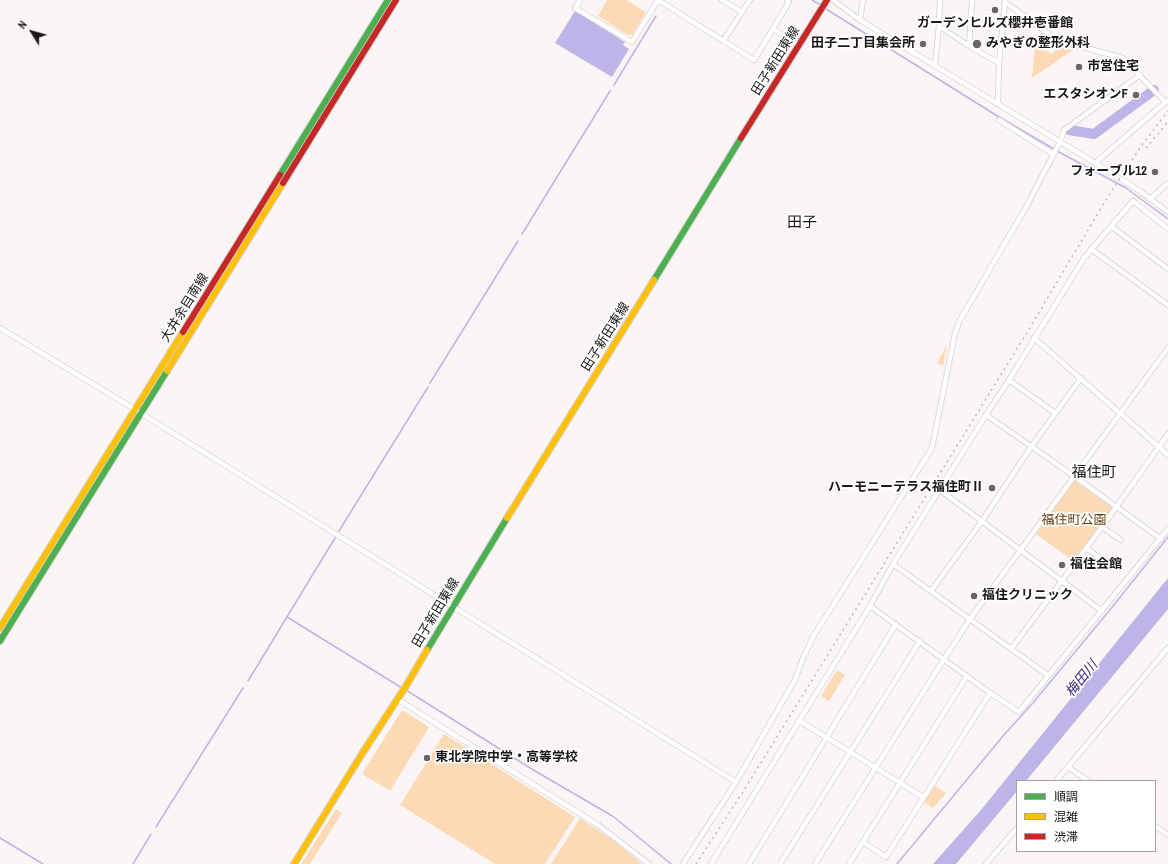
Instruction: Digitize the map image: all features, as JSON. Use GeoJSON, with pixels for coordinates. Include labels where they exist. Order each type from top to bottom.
{"type":"FeatureCollection","features":[{"type":"Feature","properties":{"kind":"street","name":"大井余目南線"},"geometry":{"type":"LineString","coordinates":[[0,628],[138,412],[388,0]]}},
{"type":"Feature","properties":{"kind":"street"},"geometry":{"type":"LineString","coordinates":[[0,641],[138,412],[396,0]]}},
{"type":"Feature","properties":{"kind":"street"},"geometry":{"type":"LineString","coordinates":[[580,0],[575,8],[632,42],[658,0],[754,60],[789,2],[787,0]]}},
{"type":"Feature","properties":{"kind":"street"},"geometry":{"type":"LineString","coordinates":[[722,0],[742,12]]}},
{"type":"Feature","properties":{"kind":"street"},"geometry":{"type":"LineString","coordinates":[[723,41],[750,0]]}},
{"type":"Feature","properties":{"kind":"street"},"geometry":{"type":"LineString","coordinates":[[832,0],[860,20],[1095,163],[1168,212]]}},
{"type":"Feature","properties":{"kind":"street"},"geometry":{"type":"LineString","coordinates":[[860,20],[863,0]]}},
{"type":"Feature","properties":{"kind":"street"},"geometry":{"type":"LineString","coordinates":[[934,65],[940,0]]}},
{"type":"Feature","properties":{"kind":"street"},"geometry":{"type":"LineString","coordinates":[[969,46],[972,0]]}},
{"type":"Feature","properties":{"kind":"street"},"geometry":{"type":"LineString","coordinates":[[998,104],[999,63],[1005,1]]}},
{"type":"Feature","properties":{"kind":"street"},"geometry":{"type":"LineString","coordinates":[[1005,1],[1057,40],[1123,58],[1166,101],[1095,163]]}},
{"type":"Feature","properties":{"kind":"street","name":"田子新田東線"},"geometry":{"type":"LineString","coordinates":[[397,699],[452,607],[824,4]]}},
{"type":"Feature","properties":{"kind":"street"},"geometry":{"type":"LineString","coordinates":[[938,26],[999,63]]}},
{"type":"Feature","properties":{"kind":"street"},"geometry":{"type":"LineString","coordinates":[[773,29],[799,45]]}},
{"type":"Feature","properties":{"kind":"street"},"geometry":{"type":"LineString","coordinates":[[683,864],[736,782],[796,680],[803,658],[813,637],[932,448],[955,333],[960,320],[1024,209],[1060,142],[1064,130],[1140,76]]}},
{"type":"Feature","properties":{"kind":"street"},"geometry":{"type":"LineString","coordinates":[[999,120],[1053,154]]}},
{"type":"Feature","properties":{"kind":"street"},"geometry":{"type":"LineString","coordinates":[[1150,199],[1168,183]]}},
{"type":"Feature","properties":{"kind":"street"},"geometry":{"type":"LineString","coordinates":[[711,864],[870,606],[893,564],[1091,249],[1133,201],[1168,229]]}},
{"type":"Feature","properties":{"kind":"street"},"geometry":{"type":"LineString","coordinates":[[1111,226],[1168,269]]}},
{"type":"Feature","properties":{"kind":"street"},"geometry":{"type":"LineString","coordinates":[[1091,249],[1168,305]]}},
{"type":"Feature","properties":{"kind":"street"},"geometry":{"type":"LineString","coordinates":[[0,328],[736,782]]}},
{"type":"Feature","properties":{"kind":"street"},"geometry":{"type":"LineString","coordinates":[[1034,338],[1121,413],[1168,456]]}},
{"type":"Feature","properties":{"kind":"street"},"geometry":{"type":"LineString","coordinates":[[815,864],[970,619],[1167,351]]}},
{"type":"Feature","properties":{"kind":"street"},"geometry":{"type":"LineString","coordinates":[[931,591],[982,521],[1031,447],[1081,378]]}},
{"type":"Feature","properties":{"kind":"street"},"geometry":{"type":"LineString","coordinates":[[1009,380],[1056,413]]}},
{"type":"Feature","properties":{"kind":"street"},"geometry":{"type":"LineString","coordinates":[[986,415],[1074,476],[1160,539]]}},
{"type":"Feature","properties":{"kind":"street"},"geometry":{"type":"LineString","coordinates":[[1011,649],[1102,527],[1168,434]]}},
{"type":"Feature","properties":{"kind":"street"},"geometry":{"type":"LineString","coordinates":[[940,490],[1102,611]]}},
{"type":"Feature","properties":{"kind":"street"},"geometry":{"type":"LineString","coordinates":[[1102,527],[1121,540]]}},
{"type":"Feature","properties":{"kind":"street"},"geometry":{"type":"LineString","coordinates":[[870,606],[990,693],[1019,712],[1168,529]]}},
{"type":"Feature","properties":{"kind":"street"},"geometry":{"type":"LineString","coordinates":[[1086,548],[1106,562]]}},
{"type":"Feature","properties":{"kind":"street"},"geometry":{"type":"LineString","coordinates":[[893,564],[1049,676]]}},
{"type":"Feature","properties":{"kind":"street"},"geometry":{"type":"LineString","coordinates":[[749,864],[896,624]]}},
{"type":"Feature","properties":{"kind":"street"},"geometry":{"type":"LineString","coordinates":[[780,864],[920,641]]}},
{"type":"Feature","properties":{"kind":"street"},"geometry":{"type":"LineString","coordinates":[[1057,780],[1168,648]]}},
{"type":"Feature","properties":{"kind":"street"},"geometry":{"type":"LineString","coordinates":[[849,864],[967,676]]}},
{"type":"Feature","properties":{"kind":"street"},"geometry":{"type":"LineString","coordinates":[[862,842],[886,857],[990,693]]}},
{"type":"Feature","properties":{"kind":"street"},"geometry":{"type":"LineString","coordinates":[[294,864],[397,699],[598,825],[648,864]]}},
{"type":"Feature","properties":{"kind":"street"},"geometry":{"type":"LineString","coordinates":[[800,721],[923,797]]}},
{"type":"Feature","properties":{"kind":"street"},"geometry":{"type":"LineString","coordinates":[[1068,767],[1087,780]]}},
{"type":"Feature","properties":{"kind":"street"},"geometry":{"type":"LineString","coordinates":[[1156,827],[1168,835]]}},
{"type":"Feature","properties":{"kind":"street"},"geometry":{"type":"LineString","coordinates":[[986,864],[1016,829]]}},
{"type":"Feature","properties":{"kind":"green space"},"geometry":{"type":"Polygon","coordinates":[[[607,0],[626,0],[646,12],[633,34],[628,35],[598,16],[607,0]]]}},
{"type":"Feature","properties":{"kind":"green space"},"geometry":{"type":"Polygon","coordinates":[[[1041,34],[1049,42],[1043,48],[1052,54],[1058,47],[1073,50],[1032,78],[1035,44],[1040,44],[1041,34]]]}},
{"type":"Feature","properties":{"kind":"green space"},"geometry":{"type":"Polygon","coordinates":[[[947,345],[943,366],[937,363],[947,345]]]}},
{"type":"Feature","properties":{"kind":"green space","name":"福住町公園"},"geometry":{"type":"Polygon","coordinates":[[[1074,480],[1113,508],[1075,562],[1036,534],[1074,480]]]}},
{"type":"Feature","properties":{"kind":"green space"},"geometry":{"type":"Polygon","coordinates":[[[837,670],[845,675],[829,701],[821,696],[837,670]]]}},
{"type":"Feature","properties":{"kind":"green space"},"geometry":{"type":"Polygon","coordinates":[[[402,710],[429,727],[390,791],[362,774],[402,710]]]}},
{"type":"Feature","properties":{"kind":"green space"},"geometry":{"type":"Polygon","coordinates":[[[444,734],[575,817],[545,864],[495,864],[400,805],[444,734]]]}},
{"type":"Feature","properties":{"kind":"green space"},"geometry":{"type":"Polygon","coordinates":[[[934,785],[946,793],[933,808],[923,801],[934,785]]]}},
{"type":"Feature","properties":{"kind":"green space"},"geometry":{"type":"Polygon","coordinates":[[[336,809],[342,813],[310,864],[301,864],[336,809]]]}},
{"type":"Feature","properties":{"kind":"green space"},"geometry":{"type":"Polygon","coordinates":[[[580,818],[614,841],[642,864],[551,864],[580,818]]]}},
{"type":"Feature","properties":{"kind":"shaded area"},"geometry":{"type":"Polygon","coordinates":[[[575,11],[625,42],[623,45],[629,49],[612,77],[555,43],[575,11]]]}},
{"type":"Feature","properties":{"kind":"shaded area"},"geometry":{"type":"Polygon","coordinates":[[[1168,578],[1168,609],[1027,780],[1016,780],[1016,792],[956,864],[933,864],[981,810],[1168,578]]]}},
{"type":"Feature","properties":{"kind":"waterway"},"geometry":{"type":"LineString","coordinates":[[812,0],[821,5]]}},
{"type":"Feature","properties":{"kind":"waterway"},"geometry":{"type":"LineString","coordinates":[[826,9],[999,117],[1054,149]]}},
{"type":"Feature","properties":{"kind":"waterway"},"geometry":{"type":"LineString","coordinates":[[614,85],[656,16]]}},
{"type":"Feature","properties":{"kind":"waterway"},"geometry":{"type":"LineString","coordinates":[[1069,130],[1094,134],[1154,90]]}},
{"type":"Feature","properties":{"kind":"waterway"},"geometry":{"type":"LineString","coordinates":[[522,234],[610,91]]}},
{"type":"Feature","properties":{"kind":"waterway"},"geometry":{"type":"LineString","coordinates":[[1057,151],[1126,188],[1168,219]]}},
{"type":"Feature","properties":{"kind":"waterway"},"geometry":{"type":"LineString","coordinates":[[430,383],[518,241]]}},
{"type":"Feature","properties":{"kind":"waterway"},"geometry":{"type":"LineString","coordinates":[[339,531],[428,387]]}},
{"type":"Feature","properties":{"kind":"waterway"},"geometry":{"type":"LineString","coordinates":[[897,864],[1003,736],[1032,704],[1168,537]]}},
{"type":"Feature","properties":{"kind":"waterway"},"geometry":{"type":"LineString","coordinates":[[248,681],[335,538]]}},
{"type":"Feature","properties":{"kind":"waterway"},"geometry":{"type":"LineString","coordinates":[[287,617],[402,688]]}},
{"type":"Feature","properties":{"kind":"waterway"},"geometry":{"type":"LineString","coordinates":[[156,827],[243,688]]}},
{"type":"Feature","properties":{"kind":"waterway"},"geometry":{"type":"LineString","coordinates":[[406,690],[530,768],[614,817],[671,864]]}},
{"type":"Feature","properties":{"kind":"waterway"},"geometry":{"type":"LineString","coordinates":[[133,864],[151,834]]}},
{"type":"Feature","properties":{"kind":"waterway"},"geometry":{"type":"LineString","coordinates":[[0,838],[43,864]]}},
{"type":"Feature","properties":{"kind":"railway"},"geometry":{"type":"LineString","coordinates":[[696,864],[746,787],[1028,331],[1107,198],[1142,145],[1168,111]]}},
{"type":"Feature","properties":{"kind":"railway"},"geometry":{"type":"LineString","coordinates":[[1146,148],[1168,122]]}},
{"type":"Feature","properties":{"kind":"traffic: fast"},"geometry":{"type":"LineString","coordinates":[[280,175],[388,0]]}},
{"type":"Feature","properties":{"kind":"traffic: fast"},"geometry":{"type":"LineString","coordinates":[[654,280],[741,138]]}},
{"type":"Feature","properties":{"kind":"traffic: fast"},"geometry":{"type":"LineString","coordinates":[[0,641],[167,371]]}},
{"type":"Feature","properties":{"kind":"traffic: fast"},"geometry":{"type":"LineString","coordinates":[[427,650],[507,518]]}},
{"type":"Feature","properties":{"kind":"traffic: slow"},"geometry":{"type":"LineString","coordinates":[[167,371],[283,183]]}},
{"type":"Feature","properties":{"kind":"traffic: slow"},"geometry":{"type":"LineString","coordinates":[[507,518],[654,280]]}},
{"type":"Feature","properties":{"kind":"traffic: slow"},"geometry":{"type":"LineString","coordinates":[[0,628],[183,332]]}},
{"type":"Feature","properties":{"kind":"traffic: slow"},"geometry":{"type":"LineString","coordinates":[[294,864],[427,650]]}},
{"type":"Feature","properties":{"kind":"traffic: jam"},"geometry":{"type":"LineString","coordinates":[[283,183],[396,0]]}},
{"type":"Feature","properties":{"kind":"traffic: jam"},"geometry":{"type":"LineString","coordinates":[[741,138],[827,0]]}},
{"type":"Feature","properties":{"kind":"traffic: jam"},"geometry":{"type":"LineString","coordinates":[[183,332],[280,175]]}},
{"type":"Feature","properties":{"kind":"place","name":"ガーデンヒルズ櫻井壱番館"},"geometry":{"type":"Point","coordinates":[995,10]}},
{"type":"Feature","properties":{"kind":"place","name":"田子二丁目集会所"},"geometry":{"type":"Point","coordinates":[923,44]}},
{"type":"Feature","properties":{"kind":"place","name":"みやぎの整形外科"},"geometry":{"type":"Point","coordinates":[977,44]}},
{"type":"Feature","properties":{"kind":"place","name":"市営住宅"},"geometry":{"type":"Point","coordinates":[1079,67]}},
{"type":"Feature","properties":{"kind":"place","name":"エスタシオンF"},"geometry":{"type":"Point","coordinates":[1136,95]}},
{"type":"Feature","properties":{"kind":"place","name":"フォーブル12"},"geometry":{"type":"Point","coordinates":[1155,172]}},
{"type":"Feature","properties":{"kind":"place","name":"ハーモニーテラス福住町Ⅱ"},"geometry":{"type":"Point","coordinates":[992,488]}},
{"type":"Feature","properties":{"kind":"place","name":"福住会館"},"geometry":{"type":"Point","coordinates":[1062,565]}},
{"type":"Feature","properties":{"kind":"place","name":"福住クリニック"},"geometry":{"type":"Point","coordinates":[974,596]}},
{"type":"Feature","properties":{"kind":"place","name":"東北学院中学・高等学校"},"geometry":{"type":"Point","coordinates":[427,758]}},
{"type":"Feature","properties":{"kind":"district","name":"田子"},"geometry":{"type":"Point","coordinates":[802,223]}},
{"type":"Feature","properties":{"kind":"district","name":"福住町"},"geometry":{"type":"Point","coordinates":[1094,473]}},
{"type":"Feature","properties":{"kind":"water label","name":"梅田川"},"geometry":{"type":"Point","coordinates":[1082,679]}}]}
